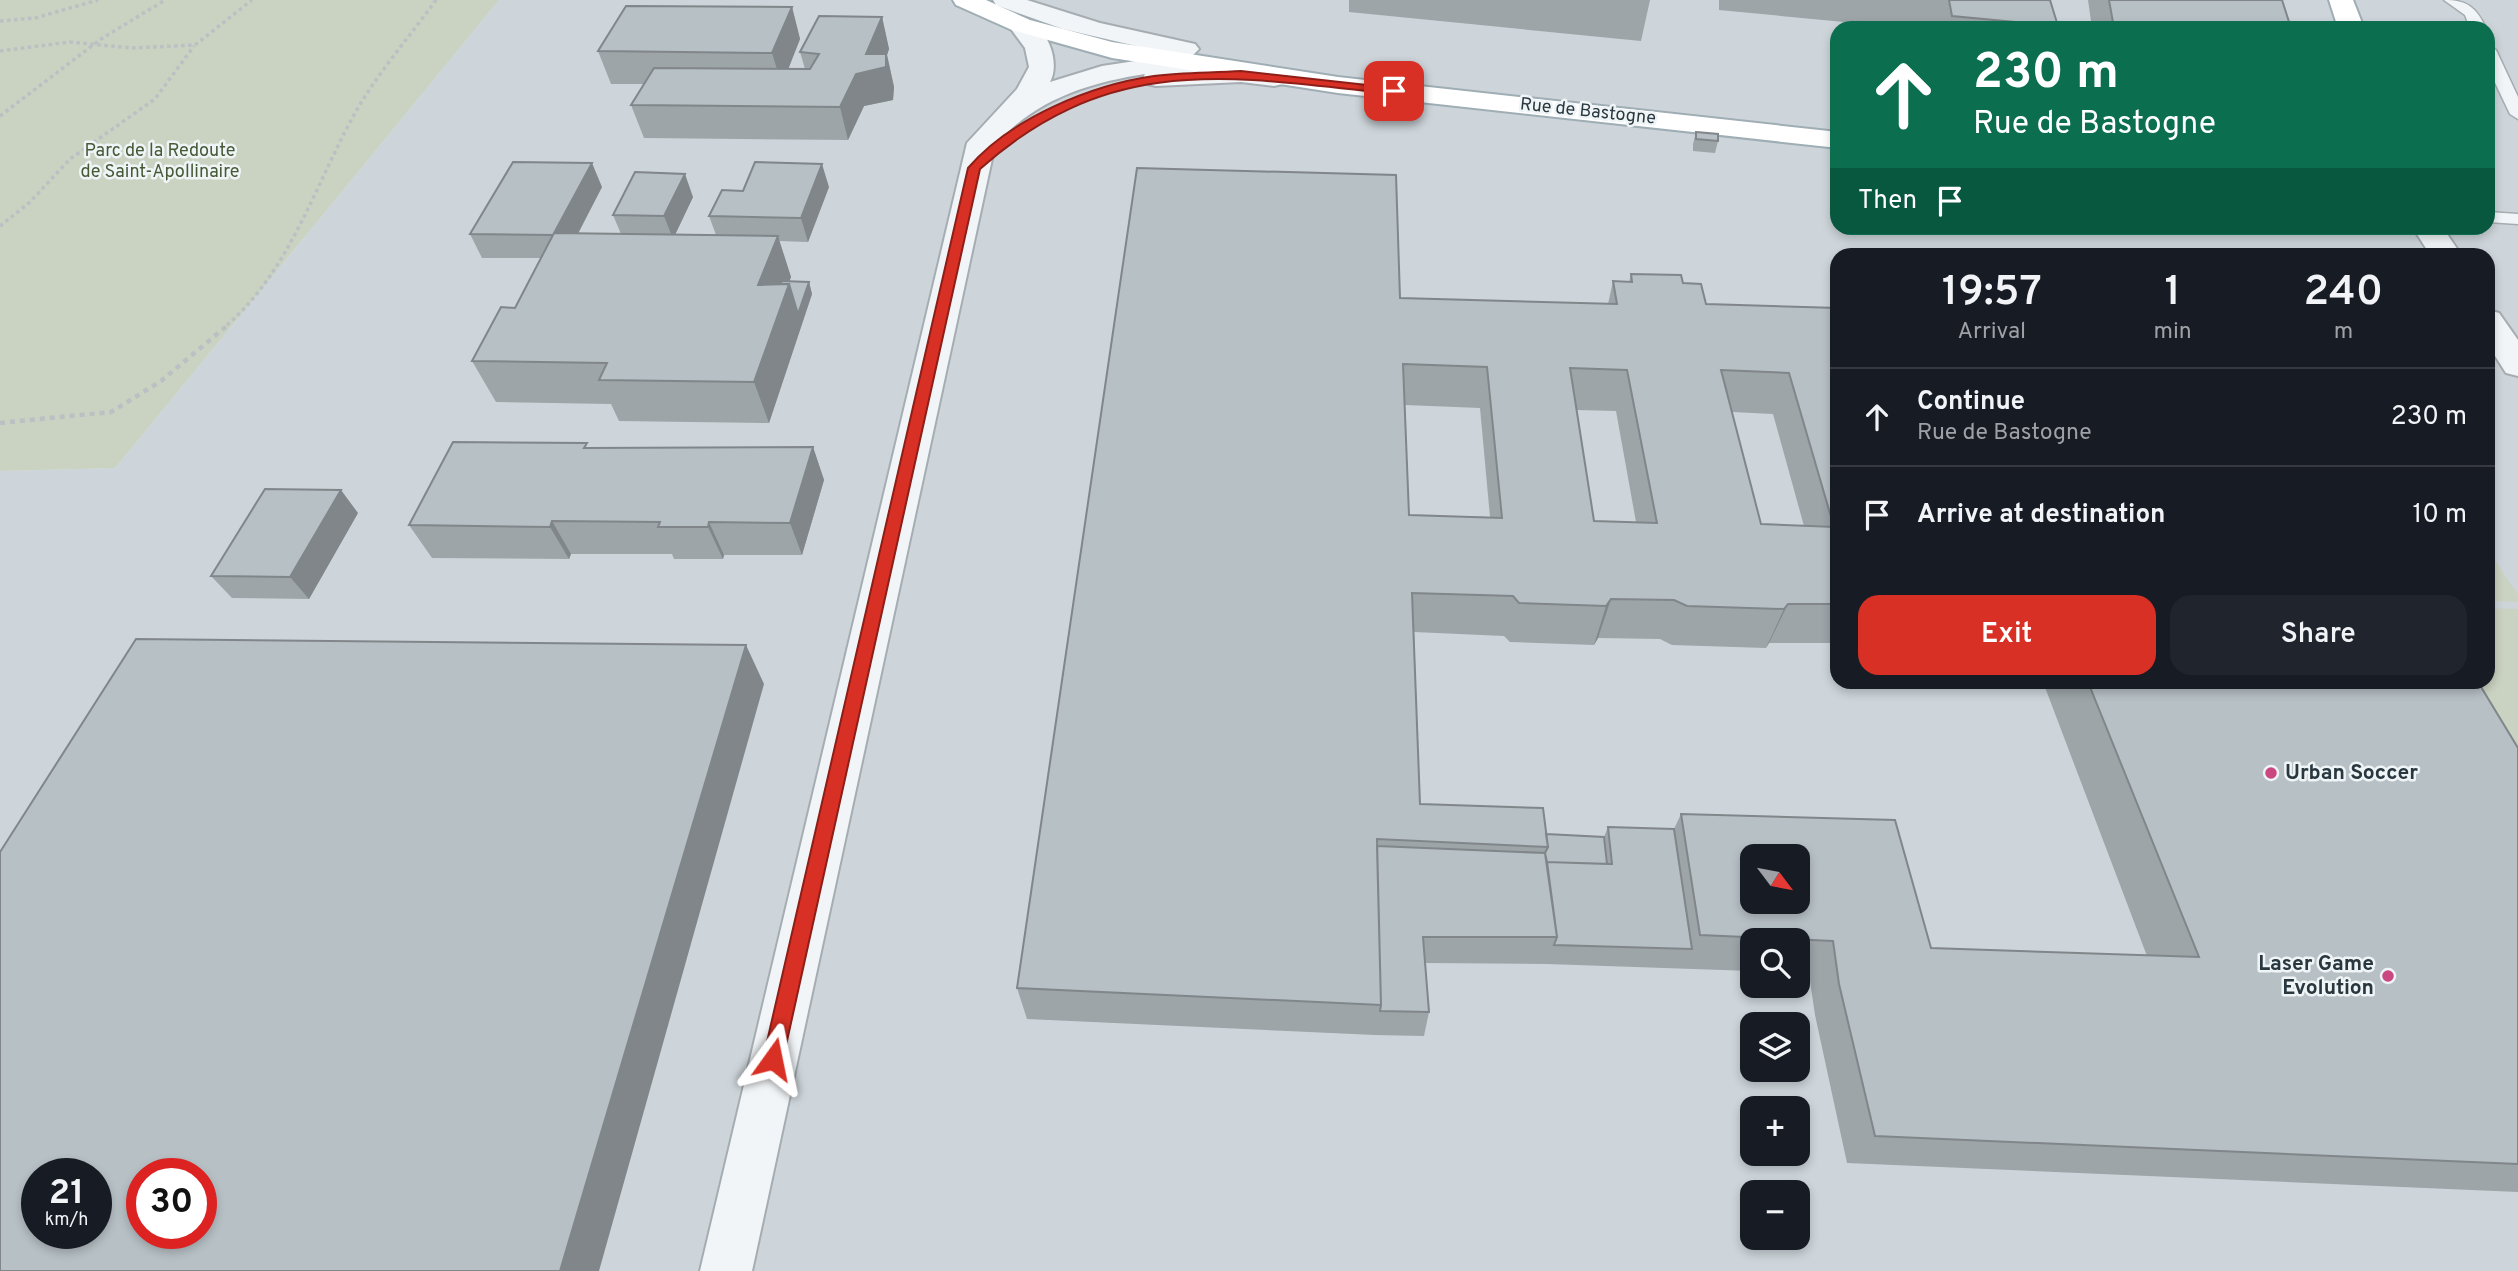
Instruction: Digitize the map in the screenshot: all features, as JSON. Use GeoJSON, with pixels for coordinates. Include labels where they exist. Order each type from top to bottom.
{"type":"FeatureCollection","features":[{"type":"Feature","properties":{"kind":"main road","name":"Rue de Bastogne"},"geometry":{"type":"LineString","coordinates":[[965,0],[1021,25],[1073,41],[1186,61],[1339,85],[1830,139]]}},
{"type":"Feature","properties":{"kind":"main road"},"geometry":{"type":"LineString","coordinates":[[2340,0],[2348,21]]}},
{"type":"Feature","properties":{"kind":"street","name":"Rue de Bastogne"},"geometry":{"type":"LineString","coordinates":[[1005,0],[1061,22],[1106,34],[1208,54],[1339,85]]}},
{"type":"Feature","properties":{"kind":"street"},"geometry":{"type":"LineString","coordinates":[[726,1271],[974,168],[981,142],[994,125],[1014,109],[1044,73],[1044,55],[1021,25]]}},
{"type":"Feature","properties":{"kind":"street"},"geometry":{"type":"LineString","coordinates":[[1014,109],[1078,81],[1141,66],[1186,61]]}},
{"type":"Feature","properties":{"kind":"street"},"geometry":{"type":"LineString","coordinates":[[974,168],[1007,139],[1042,116],[1115,87],[1156,79],[1241,75],[1339,85]]}},
{"type":"Feature","properties":{"kind":"street"},"geometry":{"type":"LineString","coordinates":[[2495,330],[2518,365]]}},
{"type":"Feature","properties":{"kind":"lane"},"geometry":{"type":"LineString","coordinates":[[2451,0],[2471,13],[2475,21]]}},
{"type":"Feature","properties":{"kind":"lane"},"geometry":{"type":"LineString","coordinates":[[2495,65],[2518,114]]}},
{"type":"Feature","properties":{"kind":"lane"},"geometry":{"type":"LineString","coordinates":[[2495,217],[2518,219]]}},
{"type":"Feature","properties":{"kind":"path"},"geometry":{"type":"LineString","coordinates":[[0,21],[47,16],[98,0]]}},
{"type":"Feature","properties":{"kind":"path"},"geometry":{"type":"LineString","coordinates":[[0,116],[123,23],[166,0]]}},
{"type":"Feature","properties":{"kind":"path"},"geometry":{"type":"LineString","coordinates":[[0,226],[29,203],[70,159],[155,99],[195,45],[252,0]]}},
{"type":"Feature","properties":{"kind":"path"},"geometry":{"type":"LineString","coordinates":[[0,423],[111,412],[161,381],[247,308],[302,225],[356,111],[436,0]]}},
{"type":"Feature","properties":{"kind":"path"},"geometry":{"type":"LineString","coordinates":[[0,51],[70,42],[132,48],[195,45]]}},
{"type":"Feature","properties":{"kind":"shaded area"},"geometry":{"type":"Polygon","coordinates":[[[499,0],[2518,0],[2518,1271],[0,1271],[0,471],[115,468],[499,0]]]}},
{"type":"Feature","properties":{"kind":"green space","name":"Parc de la Redoute de Saint-Apollinaire"},"geometry":{"type":"Polygon","coordinates":[[[0,0],[499,0],[115,468],[0,471],[0,0]]]}},
{"type":"Feature","properties":{"kind":"green space"},"geometry":{"type":"Polygon","coordinates":[[[2495,560],[2518,595],[2518,602],[2495,601],[2495,560]]]}},
{"type":"Feature","properties":{"kind":"green space"},"geometry":{"type":"Polygon","coordinates":[[[2495,608],[2518,609],[2518,778],[2464,689],[2495,689],[2495,608]]]}},
{"type":"Feature","properties":{"kind":"building"},"geometry":{"type":"Polygon","coordinates":[[[1949,0],[2050,0],[2056,21],[2005,21],[1952,16],[1949,0]]]}},
{"type":"Feature","properties":{"kind":"building"},"geometry":{"type":"Polygon","coordinates":[[[2109,0],[2282,0],[2289,21],[2113,21],[2109,0]]]}},
{"type":"Feature","properties":{"kind":"building"},"geometry":{"type":"Polygon","coordinates":[[[626,6],[792,7],[772,53],[598,51],[626,6]]]}},
{"type":"Feature","properties":{"kind":"building"},"geometry":{"type":"Polygon","coordinates":[[[819,16],[882,17],[866,54],[886,54],[886,67],[856,74],[840,107],[631,105],[654,68],[810,69],[819,54],[800,52],[819,16]]]}},
{"type":"Feature","properties":{"kind":"building"},"geometry":{"type":"Polygon","coordinates":[[[1696,132],[1718,134],[1718,141],[1696,139],[1696,132]]]}},
{"type":"Feature","properties":{"kind":"building"},"geometry":{"type":"Polygon","coordinates":[[[513,162],[592,163],[553,235],[470,234],[513,162]]]}},
{"type":"Feature","properties":{"kind":"building"},"geometry":{"type":"Polygon","coordinates":[[[755,162],[822,164],[801,218],[709,216],[722,190],[743,191],[755,162]]]}},
{"type":"Feature","properties":{"kind":"building"},"geometry":{"type":"Polygon","coordinates":[[[1137,168],[1396,175],[1400,298],[1617,304],[1613,281],[1632,282],[1631,274],[1681,275],[1683,283],[1701,284],[1706,304],[1830,308],[1830,513],[1789,373],[1721,370],[1761,524],[1830,527],[1830,604],[1788,604],[1784,609],[1687,606],[1674,600],[1611,599],[1606,606],[1519,603],[1513,596],[1412,593],[1420,804],[1543,808],[1548,847],[1377,839],[1381,1005],[1017,988],[1137,168]],[[1403,364],[1409,515],[1502,518],[1487,367],[1403,364]],[[1570,368],[1594,521],[1657,523],[1627,370],[1570,368]]]}},
{"type":"Feature","properties":{"kind":"building"},"geometry":{"type":"Polygon","coordinates":[[[635,172],[685,174],[664,216],[613,215],[635,172]]]}},
{"type":"Feature","properties":{"kind":"building"},"geometry":{"type":"Polygon","coordinates":[[[554,233],[778,236],[758,285],[789,284],[754,382],[599,380],[607,363],[472,361],[501,307],[515,308],[554,233]]]}},
{"type":"Feature","properties":{"kind":"building"},"geometry":{"type":"Polygon","coordinates":[[[782,281],[809,282],[798,314],[789,284],[780,284],[782,281]]]}},
{"type":"Feature","properties":{"kind":"building"},"geometry":{"type":"Polygon","coordinates":[[[453,442],[587,443],[584,448],[813,447],[790,523],[709,522],[708,527],[658,527],[660,522],[552,521],[550,527],[409,525],[453,442]]]}},
{"type":"Feature","properties":{"kind":"building"},"geometry":{"type":"Polygon","coordinates":[[[265,489],[341,490],[290,577],[211,576],[265,489]]]}},
{"type":"Feature","properties":{"kind":"building"},"geometry":{"type":"Polygon","coordinates":[[[136,639],[746,645],[560,1271],[0,1271],[0,852],[136,639]]]}},
{"type":"Feature","properties":{"kind":"building"},"geometry":{"type":"Polygon","coordinates":[[[2091,689],[2482,689],[2518,748],[2518,1164],[1875,1136],[1839,984],[1833,941],[1810,940],[1810,928],[1740,928],[1740,937],[1700,935],[1681,814],[1895,820],[1931,948],[2199,957],[2091,689]]]}},
{"type":"Feature","properties":{"kind":"building"},"geometry":{"type":"Polygon","coordinates":[[[1608,827],[1674,829],[1692,949],[1554,945],[1557,937],[1547,862],[1612,864],[1608,827]]]}},
{"type":"Feature","properties":{"kind":"building"},"geometry":{"type":"Polygon","coordinates":[[[1546,834],[1604,837],[1607,864],[1547,862],[1546,834]]]}},
{"type":"Feature","properties":{"kind":"building"},"geometry":{"type":"Polygon","coordinates":[[[1377,846],[1545,853],[1557,937],[1423,937],[1429,1012],[1380,1011],[1377,846]]]}},
{"type":"Feature","properties":{"kind":"place","name":"Urban Soccer"},"geometry":{"type":"Point","coordinates":[2271,773]}},
{"type":"Feature","properties":{"kind":"place","name":"Laser Game Evolution"},"geometry":{"type":"Point","coordinates":[2388,976]}},
{"type":"Feature","properties":{"kind":"route"},"geometry":{"type":"LineString","coordinates":[[773,1059],[974,168],[1007,139],[1042,116],[1115,87],[1156,79],[1241,75],[1394,91]]}}]}
